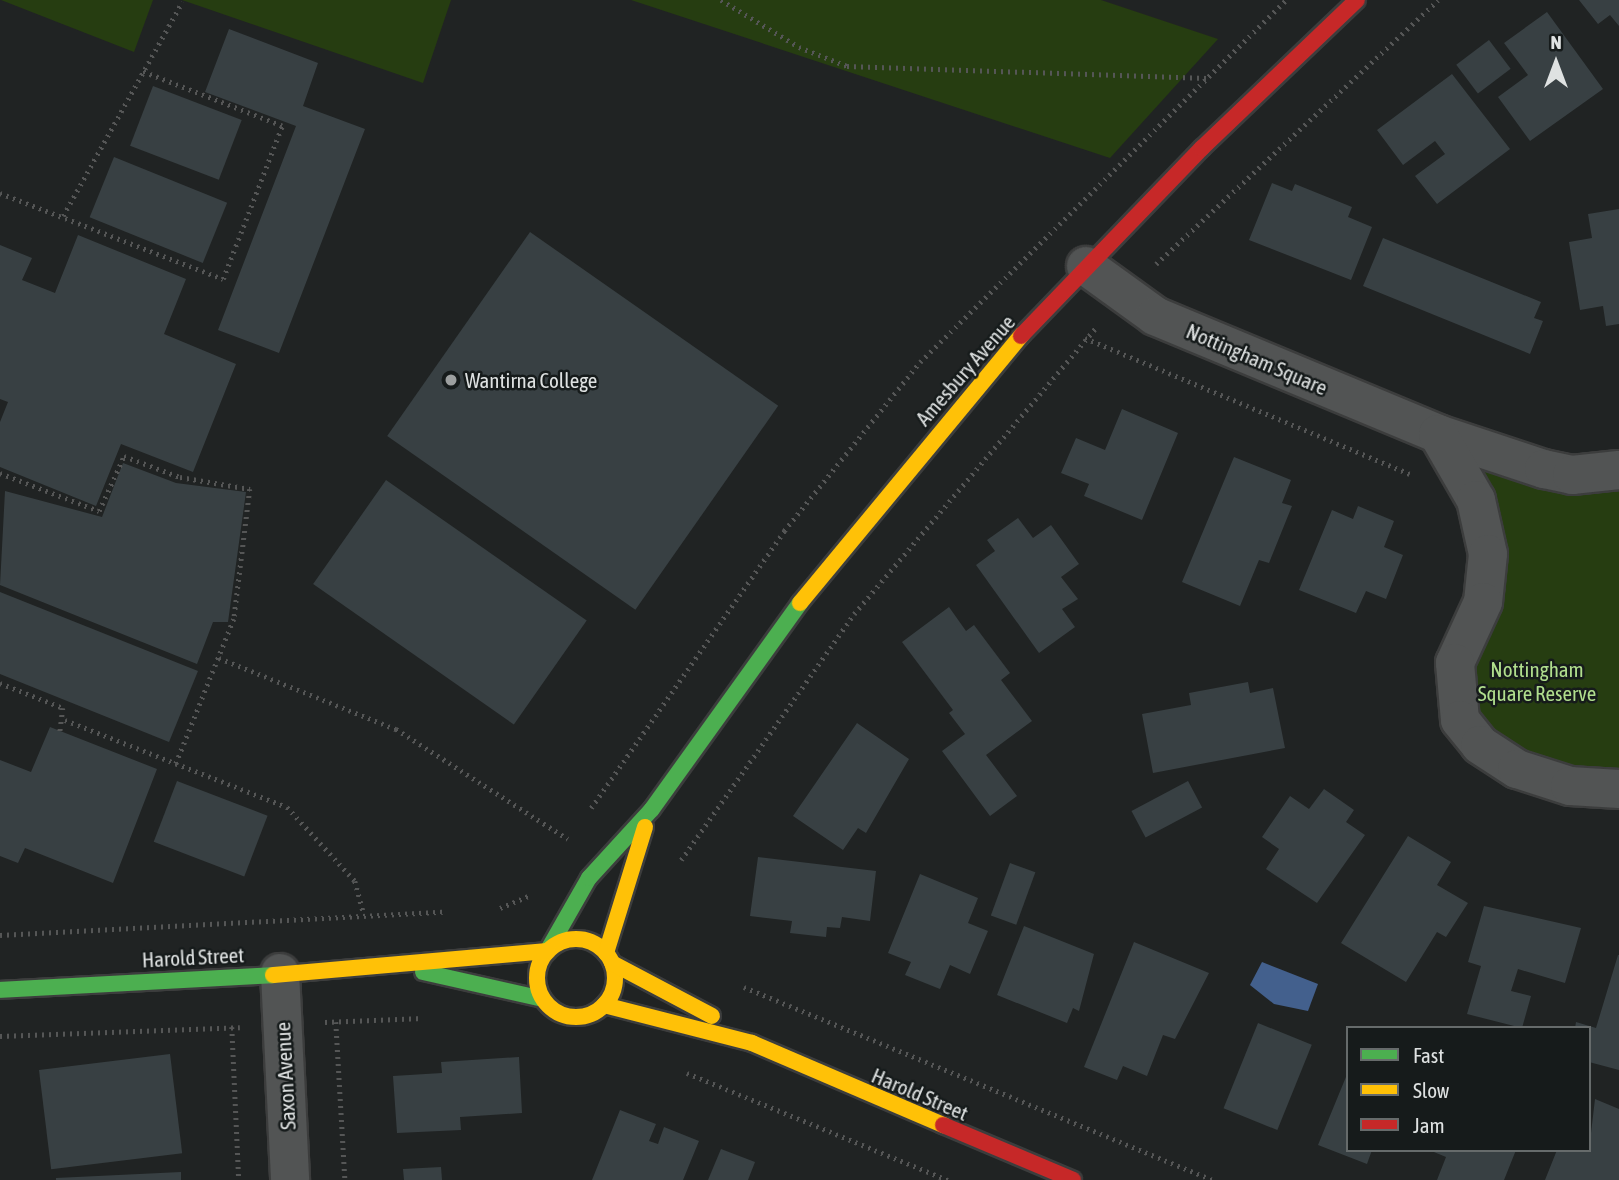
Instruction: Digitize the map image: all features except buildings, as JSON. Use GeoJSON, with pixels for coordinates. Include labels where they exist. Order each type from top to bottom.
{"type":"FeatureCollection","features":[{"type":"Feature","properties":{"kind":"street","name":"Amesbury Avenue"},"geometry":{"type":"LineString","coordinates":[[548,949],[589,878],[652,809],[821,575],[1086,266],[1357,0]]}},
{"type":"Feature","properties":{"kind":"street","name":"Nottingham Square"},"geometry":{"type":"LineString","coordinates":[[1086,266],[1124,297],[1155,316],[1438,434],[1544,469],[1572,474],[1619,470]]}},
{"type":"Feature","properties":{"kind":"street"},"geometry":{"type":"LineString","coordinates":[[1438,434],[1476,500],[1488,554],[1483,602],[1455,663],[1460,720],[1480,745],[1517,769],[1570,786],[1619,789]]}},
{"type":"Feature","properties":{"kind":"street","name":"Amesbury Avenue"},"geometry":{"type":"LineString","coordinates":[[609,958],[611,921],[652,809]]}},
{"type":"Feature","properties":{"kind":"street"},"geometry":{"type":"LineString","coordinates":[[585,940],[609,958],[613,990],[604,1005],[572,1016],[543,999],[537,974],[548,949],[585,940]]}},
{"type":"Feature","properties":{"kind":"street","name":"Harold Street"},"geometry":{"type":"LineString","coordinates":[[0,989],[389,968],[475,953],[548,949]]}},
{"type":"Feature","properties":{"kind":"street","name":"Harold Street"},"geometry":{"type":"LineString","coordinates":[[609,958],[700,1007],[752,1043]]}},
{"type":"Feature","properties":{"kind":"street","name":"Harold Street"},"geometry":{"type":"LineString","coordinates":[[389,968],[509,987],[543,999]]}},
{"type":"Feature","properties":{"kind":"street","name":"Saxon Avenue"},"geometry":{"type":"LineString","coordinates":[[280,973],[290,1180]]}},
{"type":"Feature","properties":{"kind":"street","name":"Harold Street"},"geometry":{"type":"LineString","coordinates":[[604,1005],[752,1043],[1073,1180]]}},
{"type":"Feature","properties":{"kind":"path"},"geometry":{"type":"LineString","coordinates":[[721,0],[799,47],[847,66],[1208,78]]}},
{"type":"Feature","properties":{"kind":"path"},"geometry":{"type":"LineString","coordinates":[[584,818],[715,625],[920,362],[1286,0]]}},
{"type":"Feature","properties":{"kind":"path"},"geometry":{"type":"LineString","coordinates":[[677,866],[854,614],[1085,338],[1211,208],[1438,0]]}},
{"type":"Feature","properties":{"kind":"path"},"geometry":{"type":"LineString","coordinates":[[64,216],[141,71],[183,2]]}},
{"type":"Feature","properties":{"kind":"path"},"geometry":{"type":"LineString","coordinates":[[0,192],[223,279],[282,126],[141,71]]}},
{"type":"Feature","properties":{"kind":"path"},"geometry":{"type":"LineString","coordinates":[[1085,338],[1419,480]]}},
{"type":"Feature","properties":{"kind":"path"},"geometry":{"type":"LineString","coordinates":[[0,473],[99,512],[124,456],[185,478],[247,486],[252,495],[237,608],[176,764]]}},
{"type":"Feature","properties":{"kind":"path"},"geometry":{"type":"LineString","coordinates":[[219,658],[384,722],[570,841]]}},
{"type":"Feature","properties":{"kind":"path"},"geometry":{"type":"LineString","coordinates":[[0,683],[64,708],[65,720],[60,732]]}},
{"type":"Feature","properties":{"kind":"path"},"geometry":{"type":"LineString","coordinates":[[65,720],[287,807],[355,881],[364,914]]}},
{"type":"Feature","properties":{"kind":"path"},"geometry":{"type":"LineString","coordinates":[[564,850],[578,830]]}},
{"type":"Feature","properties":{"kind":"path"},"geometry":{"type":"LineString","coordinates":[[485,911],[538,891]]}},
{"type":"Feature","properties":{"kind":"path"},"geometry":{"type":"LineString","coordinates":[[0,935],[364,914],[460,912]]}},
{"type":"Feature","properties":{"kind":"path"},"geometry":{"type":"LineString","coordinates":[[740,986],[1213,1180]]}},
{"type":"Feature","properties":{"kind":"path"},"geometry":{"type":"LineString","coordinates":[[325,1022],[434,1018]]}},
{"type":"Feature","properties":{"kind":"path"},"geometry":{"type":"LineString","coordinates":[[336,1022],[345,1180]]}},
{"type":"Feature","properties":{"kind":"path"},"geometry":{"type":"LineString","coordinates":[[0,1036],[232,1027],[239,1180]]}},
{"type":"Feature","properties":{"kind":"path"},"geometry":{"type":"LineString","coordinates":[[678,1070],[948,1180]]}},
{"type":"Feature","properties":{"kind":"green space"},"geometry":{"type":"Polygon","coordinates":[[[1,0],[153,0],[134,52],[1,0]]]}},
{"type":"Feature","properties":{"kind":"green space"},"geometry":{"type":"Polygon","coordinates":[[[182,0],[451,0],[423,83],[182,0]]]}},
{"type":"Feature","properties":{"kind":"green space"},"geometry":{"type":"Polygon","coordinates":[[[631,0],[1101,0],[1218,39],[1110,158],[631,0]]]}},
{"type":"Feature","properties":{"kind":"green space","name":"Nottingham Square Reserve"},"geometry":{"type":"Polygon","coordinates":[[[1438,434],[1619,470],[1619,789],[1600,789],[1460,720],[1489,578],[1438,434]]]}},
{"type":"Feature","properties":{"kind":"water"},"geometry":{"type":"Polygon","coordinates":[[[1262,962],[1318,984],[1308,1011],[1274,1004],[1250,985],[1262,962]]]}},
{"type":"Feature","properties":{"kind":"traffic: fast"},"geometry":{"type":"LineString","coordinates":[[549,948],[589,878],[652,809],[800,603]]}},
{"type":"Feature","properties":{"kind":"traffic: fast"},"geometry":{"type":"LineString","coordinates":[[423,972],[543,999]]}},
{"type":"Feature","properties":{"kind":"traffic: fast"},"geometry":{"type":"LineString","coordinates":[[0,990],[273,975]]}},
{"type":"Feature","properties":{"kind":"traffic: slow"},"geometry":{"type":"LineString","coordinates":[[800,603],[1021,336]]}},
{"type":"Feature","properties":{"kind":"traffic: slow"},"geometry":{"type":"LineString","coordinates":[[606,953],[645,827]]}},
{"type":"Feature","properties":{"kind":"traffic: slow"},"geometry":{"type":"LineString","coordinates":[[576,939],[591,942],[604,950],[612,963],[615,978],[612,993],[604,1006],[591,1014],[576,1017],[561,1014],[548,1006],[540,993],[537,978],[540,963],[548,950],[561,942],[576,939]]}},
{"type":"Feature","properties":{"kind":"traffic: slow"},"geometry":{"type":"LineString","coordinates":[[273,975],[548,951]]}},
{"type":"Feature","properties":{"kind":"traffic: slow"},"geometry":{"type":"LineString","coordinates":[[612,963],[712,1016]]}},
{"type":"Feature","properties":{"kind":"traffic: slow"},"geometry":{"type":"LineString","coordinates":[[604,1005],[752,1043],[943,1125]]}},
{"type":"Feature","properties":{"kind":"traffic: jam"},"geometry":{"type":"LineString","coordinates":[[1021,336],[1202,148],[1357,0]]}},
{"type":"Feature","properties":{"kind":"traffic: jam"},"geometry":{"type":"LineString","coordinates":[[943,1125],[1073,1180]]}},
{"type":"Feature","properties":{"kind":"place","name":"Wantirna College"},"geometry":{"type":"Point","coordinates":[451,380]}}]}
